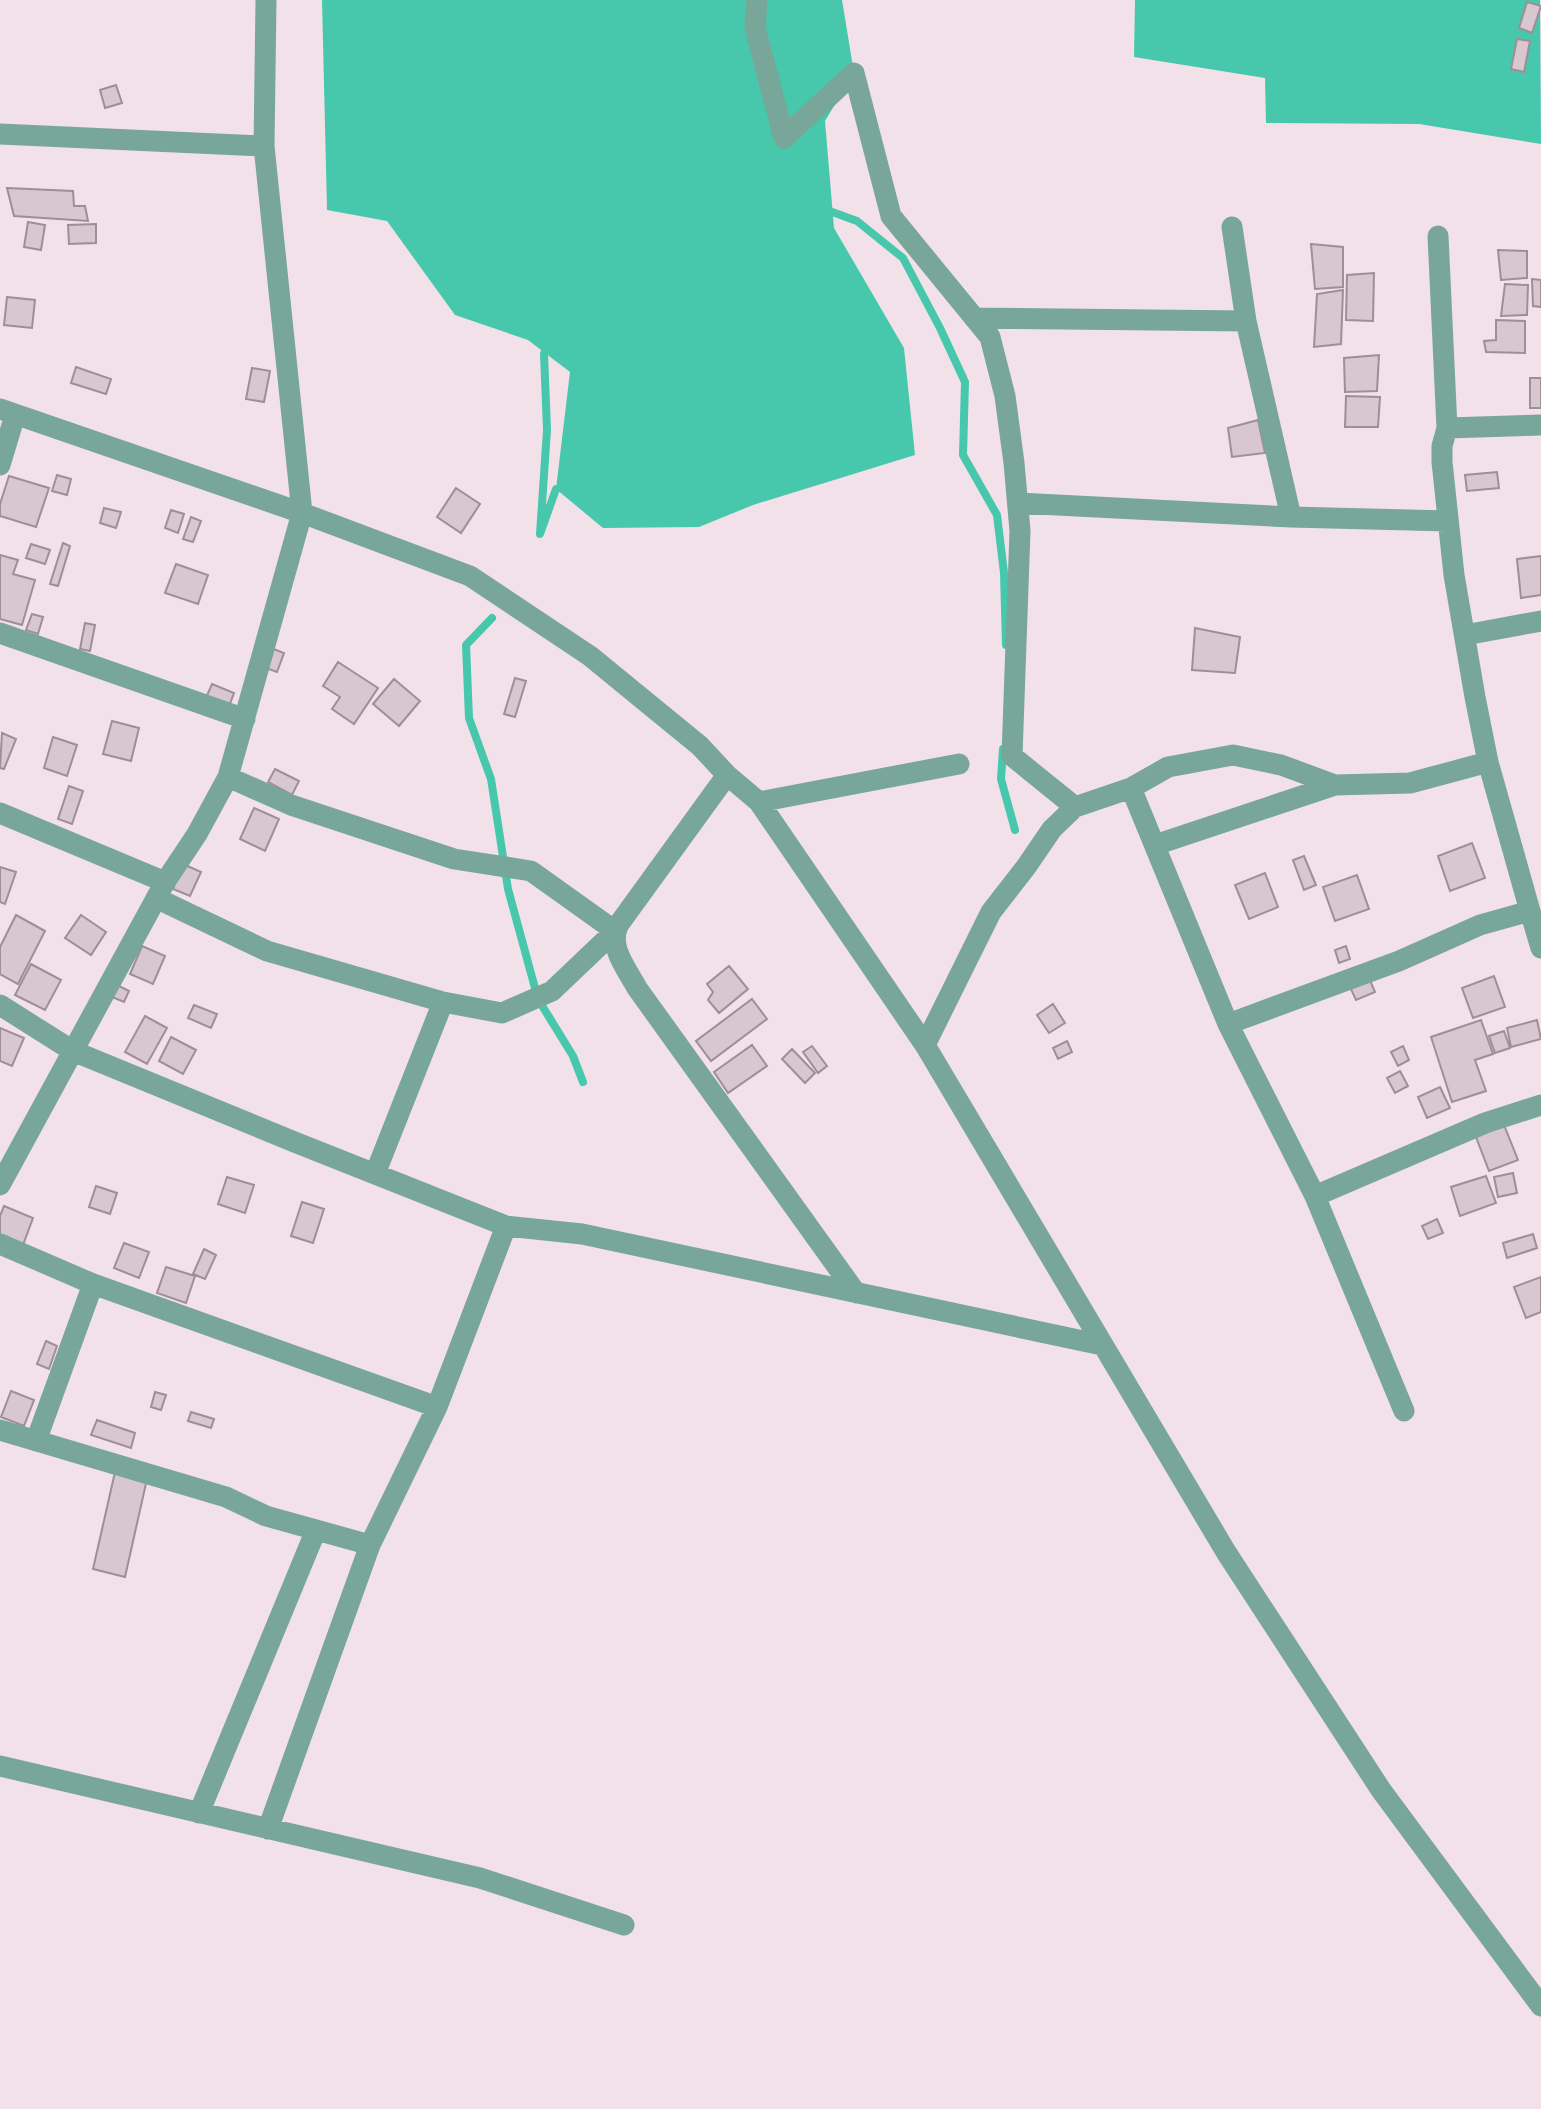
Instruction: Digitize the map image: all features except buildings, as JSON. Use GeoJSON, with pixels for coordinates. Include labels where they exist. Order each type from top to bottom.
{"type":"FeatureCollection","features":[{"type":"Feature","properties":{"kind":"street"},"geometry":{"type":"LineString","coordinates":[[0,1185],[161,890],[197,834],[228,777],[302,513],[264,146],[266,0]]}},
{"type":"Feature","properties":{"kind":"street"},"geometry":{"type":"LineString","coordinates":[[757,0],[755,28],[784,138],[854,73],[891,216],[990,337],[1005,396],[1020,531],[1012,757],[1075,807]]}},
{"type":"Feature","properties":{"kind":"street"},"geometry":{"type":"LineString","coordinates":[[0,134],[264,146]]}},
{"type":"Feature","properties":{"kind":"street"},"geometry":{"type":"LineString","coordinates":[[1232,227],[1246,321],[1291,517]]}},
{"type":"Feature","properties":{"kind":"street"},"geometry":{"type":"LineString","coordinates":[[1438,236],[1447,428],[1441,462],[1448,521],[1488,762],[1541,948]]}},
{"type":"Feature","properties":{"kind":"street"},"geometry":{"type":"LineString","coordinates":[[974,318],[1246,321]]}},
{"type":"Feature","properties":{"kind":"street"},"geometry":{"type":"LineString","coordinates":[[0,465],[8,412],[302,513],[470,576],[590,656],[700,746],[727,775],[759,802],[925,1045],[1226,1552],[1381,1790],[1541,2006]]}},
{"type":"Feature","properties":{"kind":"street"},"geometry":{"type":"LineString","coordinates":[[1447,428],[1541,425]]}},
{"type":"Feature","properties":{"kind":"street"},"geometry":{"type":"LineString","coordinates":[[1018,503],[1291,517],[1448,521]]}},
{"type":"Feature","properties":{"kind":"street"},"geometry":{"type":"LineString","coordinates":[[1465,635],[1541,621]]}},
{"type":"Feature","properties":{"kind":"street"},"geometry":{"type":"LineString","coordinates":[[0,633],[245,719]]}},
{"type":"Feature","properties":{"kind":"street"},"geometry":{"type":"LineString","coordinates":[[925,1045],[991,912],[1027,867],[1052,829],[1075,807],[1131,788],[1168,767],[1233,755],[1281,765],[1335,785]]}},
{"type":"Feature","properties":{"kind":"street"},"geometry":{"type":"LineString","coordinates":[[1155,845],[1335,785],[1410,783],[1488,762]]}},
{"type":"Feature","properties":{"kind":"street"},"geometry":{"type":"LineString","coordinates":[[759,802],[959,764]]}},
{"type":"Feature","properties":{"kind":"street"},"geometry":{"type":"LineString","coordinates":[[0,813],[161,890],[267,951],[443,1002],[502,1013],[552,991],[615,931],[727,775]]}},
{"type":"Feature","properties":{"kind":"street"},"geometry":{"type":"LineString","coordinates":[[228,777],[291,804],[454,859],[531,871],[615,931]]}},
{"type":"Feature","properties":{"kind":"street"},"geometry":{"type":"LineString","coordinates":[[1131,788],[1228,1024],[1315,1196],[1404,1411]]}},
{"type":"Feature","properties":{"kind":"street"},"geometry":{"type":"LineString","coordinates":[[1228,1024],[1399,961],[1480,925],[1530,911]]}},
{"type":"Feature","properties":{"kind":"street"},"geometry":{"type":"LineString","coordinates":[[615,931],[615,948],[638,988],[856,1293]]}},
{"type":"Feature","properties":{"kind":"street"},"geometry":{"type":"LineString","coordinates":[[375,1174],[443,1002]]}},
{"type":"Feature","properties":{"kind":"street"},"geometry":{"type":"LineString","coordinates":[[0,1005],[73,1051],[506,1226],[582,1234],[1102,1345]]}},
{"type":"Feature","properties":{"kind":"street"},"geometry":{"type":"LineString","coordinates":[[1315,1196],[1485,1123],[1541,1105]]}},
{"type":"Feature","properties":{"kind":"street"},"geometry":{"type":"LineString","coordinates":[[268,1829],[370,1545],[436,1408],[506,1226]]}},
{"type":"Feature","properties":{"kind":"street"},"geometry":{"type":"LineString","coordinates":[[0,1244],[93,1284],[436,1408]]}},
{"type":"Feature","properties":{"kind":"street"},"geometry":{"type":"LineString","coordinates":[[36,1441],[93,1284]]}},
{"type":"Feature","properties":{"kind":"street"},"geometry":{"type":"LineString","coordinates":[[0,1430],[226,1497],[266,1516],[370,1545]]}},
{"type":"Feature","properties":{"kind":"street"},"geometry":{"type":"LineString","coordinates":[[199,1813],[316,1530]]}},
{"type":"Feature","properties":{"kind":"street"},"geometry":{"type":"LineString","coordinates":[[0,1766],[480,1878],[624,1925]]}},
{"type":"Feature","properties":{"kind":"shaded area"},"geometry":{"type":"Polygon","coordinates":[[[322,0],[842,0],[854,73],[825,121],[834,228],[904,348],[915,455],[753,505],[699,527],[603,528],[556,489],[570,372],[528,340],[455,315],[387,221],[327,210],[322,0]]]}},
{"type":"Feature","properties":{"kind":"shaded area"},"geometry":{"type":"Polygon","coordinates":[[[1135,0],[1540,0],[1541,144],[1419,124],[1266,123],[1265,78],[1134,57],[1135,0]]]}},
{"type":"Feature","properties":{"kind":"waterway"},"geometry":{"type":"LineString","coordinates":[[824,209],[857,221],[903,258],[965,382],[963,455],[997,515],[1004,573],[1006,645]]}},
{"type":"Feature","properties":{"kind":"waterway"},"geometry":{"type":"LineString","coordinates":[[547,345],[544,354],[547,430],[540,534],[556,489]]}},
{"type":"Feature","properties":{"kind":"waterway"},"geometry":{"type":"LineString","coordinates":[[492,618],[466,645],[469,718],[491,779],[508,889],[538,999],[573,1056],[583,1082]]}},
{"type":"Feature","properties":{"kind":"waterway"},"geometry":{"type":"LineString","coordinates":[[1003,749],[1001,779],[1015,830]]}}]}
